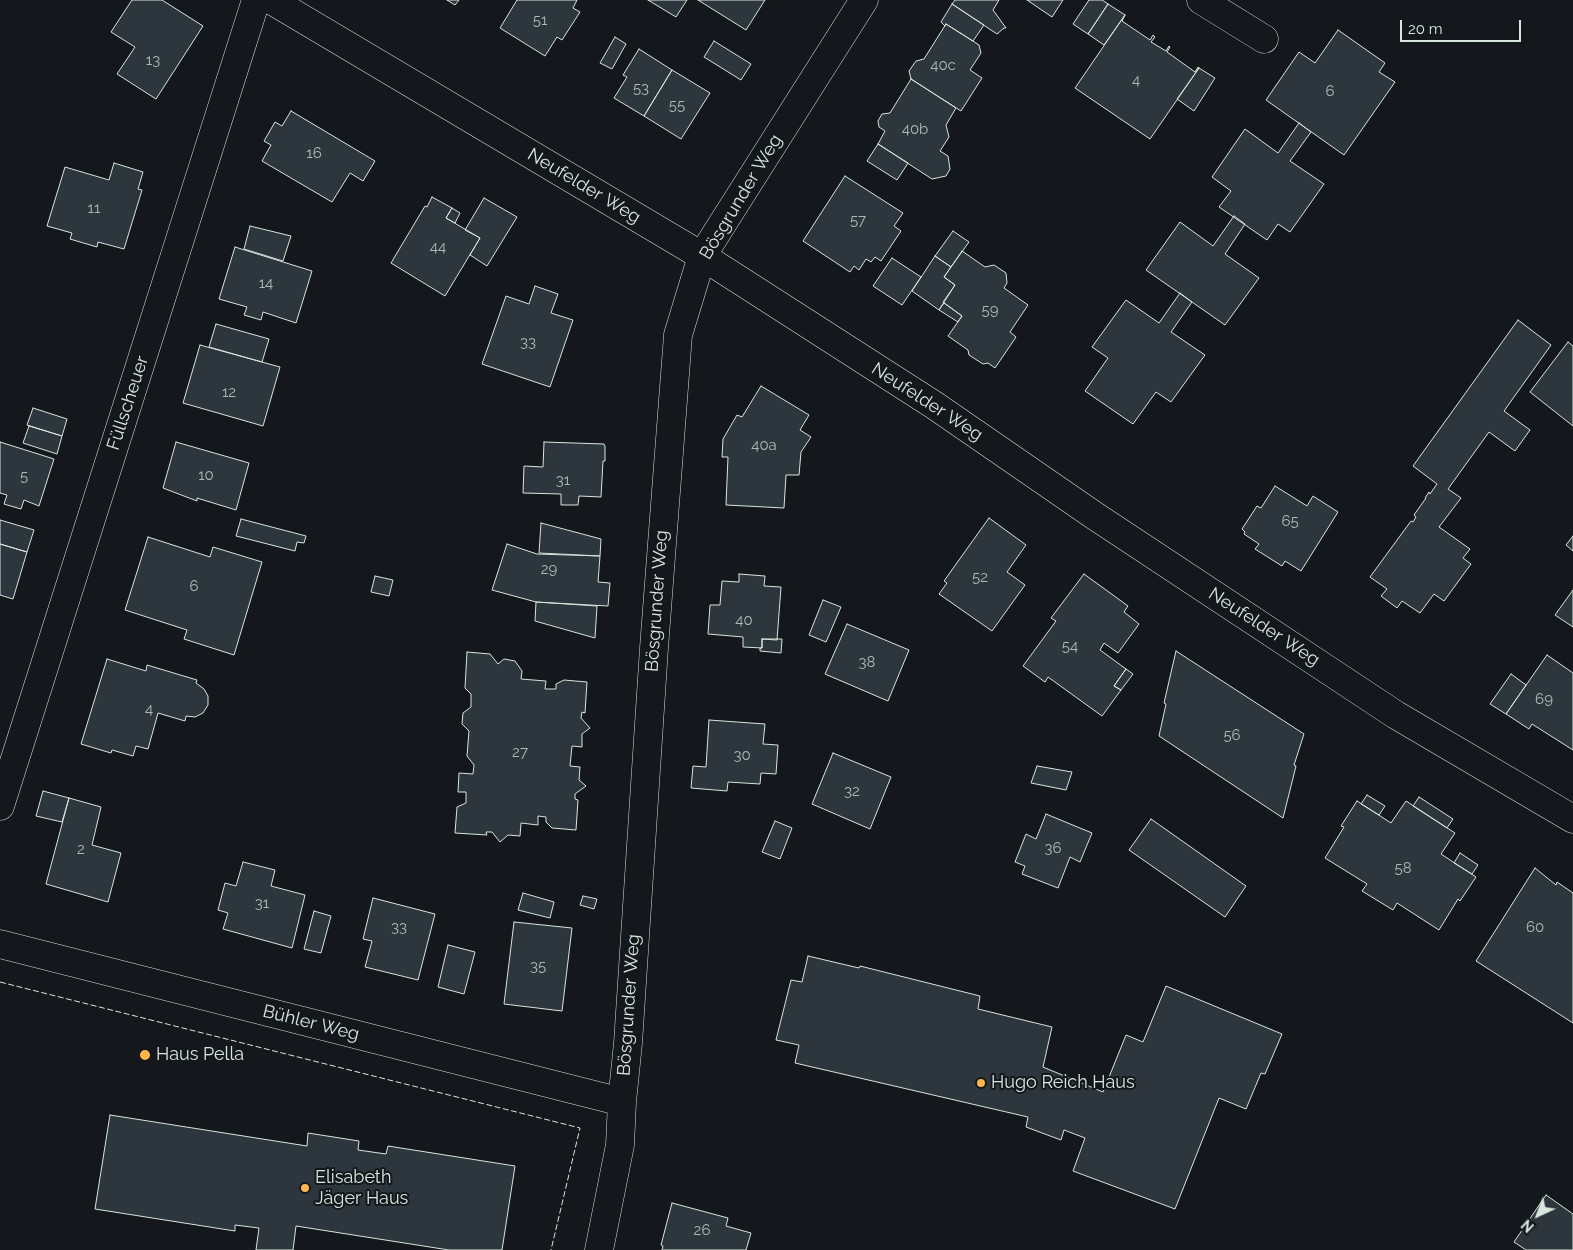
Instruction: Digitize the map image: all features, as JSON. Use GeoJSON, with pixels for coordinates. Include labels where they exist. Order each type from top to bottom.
{"type":"FeatureCollection","features":[{"type":"Feature","properties":{"kind":"street","name":"Füllscheuer"},"geometry":{"type":"LineString","coordinates":[[0,806],[256,0]]}},
{"type":"Feature","properties":{"kind":"street","name":"Neufelder Weg"},"geometry":{"type":"LineString","coordinates":[[271,0],[702,256],[934,405],[1095,516],[1396,715],[1573,820]]}},
{"type":"Feature","properties":{"kind":"street","name":"Bösgrunder Weg"},"geometry":{"type":"LineString","coordinates":[[599,1250],[620,1145],[654,648],[678,335],[702,256],[864,0]]}},
{"type":"Feature","properties":{"kind":"street"},"geometry":{"type":"LineString","coordinates":[[1201,0],[1264,39]]}},
{"type":"Feature","properties":{"kind":"street","name":"Bühler Weg"},"geometry":{"type":"LineString","coordinates":[[0,944],[622,1102]]}},
{"type":"Feature","properties":{"kind":"building"},"geometry":{"type":"Polygon","coordinates":[[[132,0],[162,0],[203,26],[156,99],[117,74],[135,47],[111,32],[132,0]]]}},
{"type":"Feature","properties":{"kind":"building"},"geometry":{"type":"Polygon","coordinates":[[[447,0],[459,0],[455,5],[447,0]]]}},
{"type":"Feature","properties":{"kind":"building"},"geometry":{"type":"Polygon","coordinates":[[[517,0],[577,0],[573,8],[580,12],[562,40],[557,37],[545,56],[500,28],[517,0]]]}},
{"type":"Feature","properties":{"kind":"building"},"geometry":{"type":"Polygon","coordinates":[[[648,0],[687,0],[676,17],[648,0]]]}},
{"type":"Feature","properties":{"kind":"building"},"geometry":{"type":"Polygon","coordinates":[[[698,0],[765,0],[746,30],[698,0]]]}},
{"type":"Feature","properties":{"kind":"building"},"geometry":{"type":"Polygon","coordinates":[[[955,0],[999,0],[993,10],[1006,28],[997,34],[952,4],[955,0]]]}},
{"type":"Feature","properties":{"kind":"building"},"geometry":{"type":"Polygon","coordinates":[[[1027,0],[1063,0],[1052,17],[1027,0]]]}},
{"type":"Feature","properties":{"kind":"building"},"geometry":{"type":"Polygon","coordinates":[[[1089,0],[1102,0],[1108,4],[1088,34],[1073,24],[1089,0]]]}},
{"type":"Feature","properties":{"kind":"building"},"geometry":{"type":"Polygon","coordinates":[[[952,4],[984,25],[973,41],[941,22],[952,4]]]}},
{"type":"Feature","properties":{"kind":"building"},"geometry":{"type":"Polygon","coordinates":[[[1108,4],[1125,15],[1104,45],[1088,34],[1108,4]]]}},
{"type":"Feature","properties":{"kind":"building"},"geometry":{"type":"Polygon","coordinates":[[[1125,15],[1122,21],[1150,40],[1153,35],[1155,37],[1151,42],[1166,51],[1169,46],[1167,52],[1195,72],[1199,68],[1150,139],[1075,88],[1125,15]]]}},
{"type":"Feature","properties":{"kind":"building"},"geometry":{"type":"Polygon","coordinates":[[[946,24],[979,45],[981,53],[970,70],[982,78],[961,111],[911,79],[909,71],[916,61],[924,59],[946,24]]]}},
{"type":"Feature","properties":{"kind":"building"},"geometry":{"type":"Polygon","coordinates":[[[1338,30],[1385,63],[1379,72],[1395,82],[1344,155],[1266,100],[1299,52],[1315,63],[1338,30]]]}},
{"type":"Feature","properties":{"kind":"building"},"geometry":{"type":"Polygon","coordinates":[[[615,37],[626,44],[612,69],[600,63],[615,37]]]}},
{"type":"Feature","properties":{"kind":"building"},"geometry":{"type":"Polygon","coordinates":[[[714,41],[751,64],[741,80],[704,57],[714,41]]]}},
{"type":"Feature","properties":{"kind":"building"},"geometry":{"type":"Polygon","coordinates":[[[639,49],[672,70],[644,116],[614,98],[627,77],[623,75],[639,49]]]}},
{"type":"Feature","properties":{"kind":"building"},"geometry":{"type":"Polygon","coordinates":[[[1199,68],[1215,78],[1194,111],[1177,99],[1199,68]]]}},
{"type":"Feature","properties":{"kind":"building"},"geometry":{"type":"Polygon","coordinates":[[[672,70],[710,93],[681,139],[644,116],[672,70]]]}},
{"type":"Feature","properties":{"kind":"building"},"geometry":{"type":"Polygon","coordinates":[[[911,79],[956,108],[946,125],[949,137],[940,151],[948,156],[950,169],[946,176],[932,179],[878,144],[885,131],[879,127],[878,121],[882,114],[890,113],[911,79]]]}},
{"type":"Feature","properties":{"kind":"building"},"geometry":{"type":"Polygon","coordinates":[[[291,111],[375,161],[363,181],[350,173],[332,202],[262,161],[271,145],[264,141],[275,122],[282,126],[291,111]]]}},
{"type":"Feature","properties":{"kind":"building"},"geometry":{"type":"Polygon","coordinates":[[[1299,123],[1311,132],[1290,161],[1324,184],[1290,232],[1278,224],[1267,240],[1219,207],[1231,191],[1212,177],[1245,129],[1278,153],[1299,123]]]}},
{"type":"Feature","properties":{"kind":"building"},"geometry":{"type":"Polygon","coordinates":[[[878,144],[908,163],[897,180],[867,161],[878,144]]]}},
{"type":"Feature","properties":{"kind":"building"},"geometry":{"type":"Polygon","coordinates":[[[114,163],[143,172],[138,189],[142,190],[124,249],[98,242],[97,247],[70,239],[72,233],[47,226],[65,167],[109,180],[114,163]]]}},
{"type":"Feature","properties":{"kind":"building"},"geometry":{"type":"Polygon","coordinates":[[[845,176],[903,213],[894,226],[901,231],[881,261],[875,257],[871,262],[866,259],[859,270],[854,266],[850,272],[803,241],[845,176]]]}},
{"type":"Feature","properties":{"kind":"building"},"geometry":{"type":"Polygon","coordinates":[[[432,197],[452,208],[446,218],[480,238],[445,296],[391,263],[432,197]]]}},
{"type":"Feature","properties":{"kind":"building"},"geometry":{"type":"Polygon","coordinates":[[[484,198],[517,217],[487,266],[470,255],[480,238],[465,230],[484,198]]]}},
{"type":"Feature","properties":{"kind":"building"},"geometry":{"type":"Polygon","coordinates":[[[452,208],[460,213],[455,223],[446,218],[452,208]]]}},
{"type":"Feature","properties":{"kind":"building"},"geometry":{"type":"Polygon","coordinates":[[[1234,216],[1245,224],[1225,254],[1259,278],[1225,325],[1146,270],[1180,222],[1213,246],[1234,216]]]}},
{"type":"Feature","properties":{"kind":"building"},"geometry":{"type":"Polygon","coordinates":[[[250,226],[291,236],[283,261],[244,249],[250,226]]]}},
{"type":"Feature","properties":{"kind":"building"},"geometry":{"type":"Polygon","coordinates":[[[953,231],[969,242],[951,267],[935,256],[953,231]]]}},
{"type":"Feature","properties":{"kind":"building"},"geometry":{"type":"Polygon","coordinates":[[[235,247],[312,271],[296,323],[263,312],[261,320],[244,315],[247,307],[219,299],[235,247]]]}},
{"type":"Feature","properties":{"kind":"building"},"geometry":{"type":"Polygon","coordinates":[[[962,251],[985,267],[994,265],[1006,273],[1007,283],[1004,288],[1028,305],[1010,332],[1016,337],[995,368],[988,363],[983,364],[969,355],[968,350],[948,336],[962,316],[943,302],[955,285],[944,277],[962,251]]]}},
{"type":"Feature","properties":{"kind":"building"},"geometry":{"type":"Polygon","coordinates":[[[935,256],[951,267],[944,277],[955,285],[939,310],[912,291],[935,256]]]}},
{"type":"Feature","properties":{"kind":"building"},"geometry":{"type":"Polygon","coordinates":[[[892,258],[921,277],[902,305],[873,286],[892,258]]]}},
{"type":"Feature","properties":{"kind":"building"},"geometry":{"type":"Polygon","coordinates":[[[535,286],[558,294],[551,313],[573,320],[550,387],[482,364],[506,296],[529,304],[535,286]]]}},
{"type":"Feature","properties":{"kind":"building"},"geometry":{"type":"Polygon","coordinates":[[[1180,293],[1192,302],[1171,332],[1205,355],[1171,402],[1156,392],[1133,424],[1085,391],[1108,358],[1092,347],[1126,300],[1159,323],[1180,293]]]}},
{"type":"Feature","properties":{"kind":"building"},"geometry":{"type":"Polygon","coordinates":[[[944,303],[962,316],[958,322],[939,310],[944,303]]]}},
{"type":"Feature","properties":{"kind":"building"},"geometry":{"type":"Polygon","coordinates":[[[1518,320],[1551,345],[1504,411],[1530,430],[1515,451],[1489,432],[1448,489],[1461,498],[1439,527],[1470,549],[1463,558],[1471,564],[1444,601],[1434,594],[1420,613],[1402,601],[1397,608],[1381,596],[1387,589],[1370,577],[1411,521],[1413,522],[1416,517],[1414,515],[1429,492],[1430,494],[1437,484],[1413,466],[1518,320]]]}},
{"type":"Feature","properties":{"kind":"building"},"geometry":{"type":"Polygon","coordinates":[[[216,324],[269,339],[262,362],[209,347],[216,324]]]}},
{"type":"Feature","properties":{"kind":"building"},"geometry":{"type":"Polygon","coordinates":[[[1568,342],[1573,346],[1573,426],[1530,392],[1568,342]]]}},
{"type":"Feature","properties":{"kind":"building"},"geometry":{"type":"Polygon","coordinates":[[[200,345],[280,367],[263,426],[183,403],[200,345]]]}},
{"type":"Feature","properties":{"kind":"building"},"geometry":{"type":"Polygon","coordinates":[[[761,386],[809,415],[800,430],[811,437],[801,452],[799,475],[786,475],[784,508],[726,505],[728,457],[722,457],[723,439],[737,415],[742,417],[761,386]]]}},
{"type":"Feature","properties":{"kind":"building"},"geometry":{"type":"Polygon","coordinates":[[[33,408],[67,419],[62,436],[27,425],[33,408]]]}},
{"type":"Feature","properties":{"kind":"building"},"geometry":{"type":"Polygon","coordinates":[[[29,426],[62,436],[57,454],[23,443],[29,426]]]}},
{"type":"Feature","properties":{"kind":"building"},"geometry":{"type":"Polygon","coordinates":[[[0,442],[54,459],[39,506],[24,500],[21,509],[4,504],[7,495],[0,493],[0,442]]]}},
{"type":"Feature","properties":{"kind":"building"},"geometry":{"type":"Polygon","coordinates":[[[176,442],[249,463],[236,510],[197,498],[197,501],[163,488],[176,442]]]}},
{"type":"Feature","properties":{"kind":"building"},"geometry":{"type":"Polygon","coordinates":[[[544,442],[604,444],[605,461],[603,461],[601,497],[579,496],[578,505],[561,505],[561,494],[523,493],[524,466],[543,467],[544,442]]]}},
{"type":"Feature","properties":{"kind":"building"},"geometry":{"type":"Polygon","coordinates":[[[1275,486],[1307,506],[1313,496],[1338,512],[1301,571],[1285,561],[1282,566],[1255,549],[1259,544],[1244,534],[1245,532],[1242,529],[1257,506],[1261,508],[1275,486]]]}},
{"type":"Feature","properties":{"kind":"building"},"geometry":{"type":"Polygon","coordinates":[[[989,518],[1026,545],[1007,572],[1025,585],[992,631],[939,594],[947,583],[944,581],[989,518]]]}},
{"type":"Feature","properties":{"kind":"building"},"geometry":{"type":"Polygon","coordinates":[[[241,519],[306,536],[304,543],[297,542],[295,551],[236,536],[241,519]]]}},
{"type":"Feature","properties":{"kind":"building"},"geometry":{"type":"Polygon","coordinates":[[[0,520],[34,530],[27,552],[0,544],[0,520]]]}},
{"type":"Feature","properties":{"kind":"building"},"geometry":{"type":"Polygon","coordinates":[[[541,523],[601,539],[600,556],[539,553],[541,523]]]}},
{"type":"Feature","properties":{"kind":"building"},"geometry":{"type":"Polygon","coordinates":[[[1573,536],[1573,551],[1566,545],[1573,536]]]}},
{"type":"Feature","properties":{"kind":"building"},"geometry":{"type":"Polygon","coordinates":[[[148,537],[210,557],[213,547],[262,562],[234,655],[184,639],[187,630],[125,610],[148,537]]]}},
{"type":"Feature","properties":{"kind":"building"},"geometry":{"type":"Polygon","coordinates":[[[0,544],[27,552],[13,599],[0,595],[0,544]]]}},
{"type":"Feature","properties":{"kind":"building"},"geometry":{"type":"Polygon","coordinates":[[[507,544],[537,554],[600,556],[598,582],[610,583],[608,606],[536,602],[492,590],[507,544]]]}},
{"type":"Feature","properties":{"kind":"building"},"geometry":{"type":"Polygon","coordinates":[[[739,574],[765,576],[764,586],[781,587],[777,640],[762,639],[762,648],[743,647],[743,637],[708,634],[710,605],[720,605],[722,581],[739,582],[739,574]]]}},
{"type":"Feature","properties":{"kind":"building"},"geometry":{"type":"Polygon","coordinates":[[[1084,574],[1128,606],[1124,612],[1139,624],[1118,653],[1104,643],[1100,650],[1126,669],[1114,686],[1121,690],[1102,716],[1048,677],[1045,682],[1023,666],[1056,621],[1051,618],[1084,574]]]}},
{"type":"Feature","properties":{"kind":"building"},"geometry":{"type":"Polygon","coordinates":[[[375,576],[393,580],[389,596],[371,592],[375,576]]]}},
{"type":"Feature","properties":{"kind":"building"},"geometry":{"type":"Polygon","coordinates":[[[1573,590],[1573,627],[1555,615],[1573,590]]]}},
{"type":"Feature","properties":{"kind":"building"},"geometry":{"type":"Polygon","coordinates":[[[823,600],[841,607],[826,642],[809,635],[823,600]]]}},
{"type":"Feature","properties":{"kind":"building"},"geometry":{"type":"Polygon","coordinates":[[[536,602],[597,606],[595,638],[535,621],[536,602]]]}},
{"type":"Feature","properties":{"kind":"building"},"geometry":{"type":"Polygon","coordinates":[[[847,624],[909,650],[888,701],[825,674],[847,624]]]}},
{"type":"Feature","properties":{"kind":"building"},"geometry":{"type":"Polygon","coordinates":[[[762,639],[782,639],[781,653],[760,651],[762,639]]]}},
{"type":"Feature","properties":{"kind":"building"},"geometry":{"type":"Polygon","coordinates":[[[1176,651],[1304,734],[1294,765],[1296,766],[1283,818],[1159,736],[1166,704],[1164,703],[1176,651]]]}},
{"type":"Feature","properties":{"kind":"building"},"geometry":{"type":"Polygon","coordinates":[[[467,652],[490,654],[498,664],[504,659],[515,661],[522,671],[521,679],[546,681],[545,689],[556,689],[556,684],[564,680],[587,682],[585,713],[582,712],[581,718],[590,728],[582,734],[582,747],[572,746],[570,766],[580,767],[579,780],[586,786],[575,794],[575,799],[578,800],[576,830],[552,828],[546,822],[546,817],[538,816],[538,825],[521,823],[520,836],[508,835],[500,842],[492,832],[486,832],[487,835],[455,833],[457,807],[466,803],[466,792],[458,792],[459,773],[473,774],[474,765],[467,756],[469,731],[462,724],[463,713],[471,707],[471,694],[465,688],[467,652]]]}},
{"type":"Feature","properties":{"kind":"building"},"geometry":{"type":"Polygon","coordinates":[[[1547,655],[1573,673],[1573,750],[1532,724],[1529,729],[1506,714],[1547,655]]]}},
{"type":"Feature","properties":{"kind":"building"},"geometry":{"type":"Polygon","coordinates":[[[107,659],[146,671],[147,665],[197,680],[196,683],[204,689],[208,696],[208,705],[203,713],[195,717],[186,716],[185,721],[158,713],[148,749],[136,746],[133,756],[112,750],[111,753],[81,744],[107,659]]]}},
{"type":"Feature","properties":{"kind":"building"},"geometry":{"type":"Polygon","coordinates":[[[1126,669],[1133,674],[1121,690],[1114,686],[1126,669]]]}},
{"type":"Feature","properties":{"kind":"building"},"geometry":{"type":"Polygon","coordinates":[[[1511,674],[1526,685],[1506,714],[1490,704],[1511,674]]]}},
{"type":"Feature","properties":{"kind":"building"},"geometry":{"type":"Polygon","coordinates":[[[709,720],[765,724],[763,744],[778,745],[776,774],[761,773],[760,784],[728,782],[727,791],[691,788],[693,766],[706,767],[709,720]]]}},
{"type":"Feature","properties":{"kind":"building"},"geometry":{"type":"Polygon","coordinates":[[[833,753],[891,777],[870,829],[812,804],[833,753]]]}},
{"type":"Feature","properties":{"kind":"building"},"geometry":{"type":"Polygon","coordinates":[[[1037,766],[1072,772],[1066,790],[1031,783],[1037,766]]]}},
{"type":"Feature","properties":{"kind":"building"},"geometry":{"type":"Polygon","coordinates":[[[43,791],[69,798],[62,822],[36,816],[43,791]]]}},
{"type":"Feature","properties":{"kind":"building"},"geometry":{"type":"Polygon","coordinates":[[[1367,795],[1385,806],[1379,815],[1361,804],[1367,795]]]}},
{"type":"Feature","properties":{"kind":"building"},"geometry":{"type":"Polygon","coordinates":[[[1419,797],[1453,819],[1447,828],[1413,806],[1419,797]]]}},
{"type":"Feature","properties":{"kind":"building"},"geometry":{"type":"Polygon","coordinates":[[[69,798],[101,807],[92,845],[121,853],[108,902],[46,884],[69,798]]]}},
{"type":"Feature","properties":{"kind":"building"},"geometry":{"type":"Polygon","coordinates":[[[1357,801],[1391,823],[1406,801],[1455,833],[1441,854],[1476,877],[1460,901],[1458,899],[1439,930],[1397,903],[1393,910],[1362,891],[1367,884],[1325,858],[1344,827],[1341,826],[1357,801]]]}},
{"type":"Feature","properties":{"kind":"building"},"geometry":{"type":"Polygon","coordinates":[[[1046,814],[1092,833],[1080,862],[1070,857],[1058,888],[1022,874],[1025,866],[1015,862],[1026,834],[1036,839],[1046,814]]]}},
{"type":"Feature","properties":{"kind":"building"},"geometry":{"type":"Polygon","coordinates":[[[1151,819],[1246,886],[1225,917],[1129,850],[1151,819]]]}},
{"type":"Feature","properties":{"kind":"building"},"geometry":{"type":"Polygon","coordinates":[[[775,821],[792,828],[780,859],[762,852],[775,821]]]}},
{"type":"Feature","properties":{"kind":"building"},"geometry":{"type":"Polygon","coordinates":[[[1460,853],[1478,865],[1472,874],[1454,863],[1460,853]]]}},
{"type":"Feature","properties":{"kind":"building"},"geometry":{"type":"Polygon","coordinates":[[[243,862],[275,870],[271,886],[305,895],[292,948],[223,929],[228,913],[218,910],[225,883],[236,886],[243,862]]]}},
{"type":"Feature","properties":{"kind":"building"},"geometry":{"type":"Polygon","coordinates":[[[1535,868],[1556,885],[1557,882],[1573,893],[1573,1023],[1476,961],[1535,868]]]}},
{"type":"Feature","properties":{"kind":"building"},"geometry":{"type":"Polygon","coordinates":[[[523,893],[554,902],[550,918],[518,910],[523,893]]]}},
{"type":"Feature","properties":{"kind":"building"},"geometry":{"type":"Polygon","coordinates":[[[583,896],[597,899],[594,909],[580,905],[583,896]]]}},
{"type":"Feature","properties":{"kind":"building"},"geometry":{"type":"Polygon","coordinates":[[[373,898],[435,914],[418,980],[365,967],[372,941],[363,939],[373,898]]]}},
{"type":"Feature","properties":{"kind":"building"},"geometry":{"type":"Polygon","coordinates":[[[314,911],[331,916],[321,953],[304,949],[314,911]]]}},
{"type":"Feature","properties":{"kind":"building"},"geometry":{"type":"Polygon","coordinates":[[[514,922],[572,928],[562,1011],[504,1004],[514,922]]]}},
{"type":"Feature","properties":{"kind":"building"},"geometry":{"type":"Polygon","coordinates":[[[448,945],[475,952],[464,994],[438,987],[448,945]]]}},
{"type":"Feature","properties":{"kind":"building","name":"Hugo Reich Haus"},"geometry":{"type":"Polygon","coordinates":[[[808,956],[859,968],[860,966],[980,996],[978,1009],[1052,1027],[1043,1067],[1103,1092],[1126,1035],[1143,1042],[1166,986],[1282,1034],[1265,1074],[1261,1073],[1246,1109],[1219,1098],[1175,1209],[1073,1171],[1085,1138],[1064,1130],[1061,1140],[1026,1127],[1028,1117],[795,1063],[799,1045],[776,1040],[791,980],[802,982],[808,956]]]}},
{"type":"Feature","properties":{"kind":"building","name":"Elisabeth Jäger Haus"},"geometry":{"type":"Polygon","coordinates":[[[110,1115],[307,1146],[308,1133],[359,1141],[358,1150],[386,1154],[388,1146],[515,1166],[502,1250],[449,1250],[296,1226],[293,1250],[256,1250],[259,1228],[235,1225],[235,1231],[95,1209],[110,1115]]]}},
{"type":"Feature","properties":{"kind":"building"},"geometry":{"type":"Polygon","coordinates":[[[1546,1195],[1573,1214],[1573,1250],[1526,1250],[1514,1242],[1546,1195]]]}},
{"type":"Feature","properties":{"kind":"building"},"geometry":{"type":"Polygon","coordinates":[[[672,1203],[728,1218],[726,1226],[751,1233],[746,1250],[662,1250],[663,1246],[661,1245],[672,1203]]]}},
{"type":"Feature","properties":{"kind":"fence"},"geometry":{"type":"LineString","coordinates":[[0,982],[580,1128],[551,1250]]}},
{"type":"Feature","properties":{"kind":"place","name":"Haus Pella"},"geometry":{"type":"Point","coordinates":[145,1055]}},
{"type":"Feature","properties":{"kind":"place","name":"Hugo Reich Haus"},"geometry":{"type":"Point","coordinates":[981,1083]}},
{"type":"Feature","properties":{"kind":"place","name":"Elisabeth Jäger Haus"},"geometry":{"type":"Point","coordinates":[305,1188]}}]}
